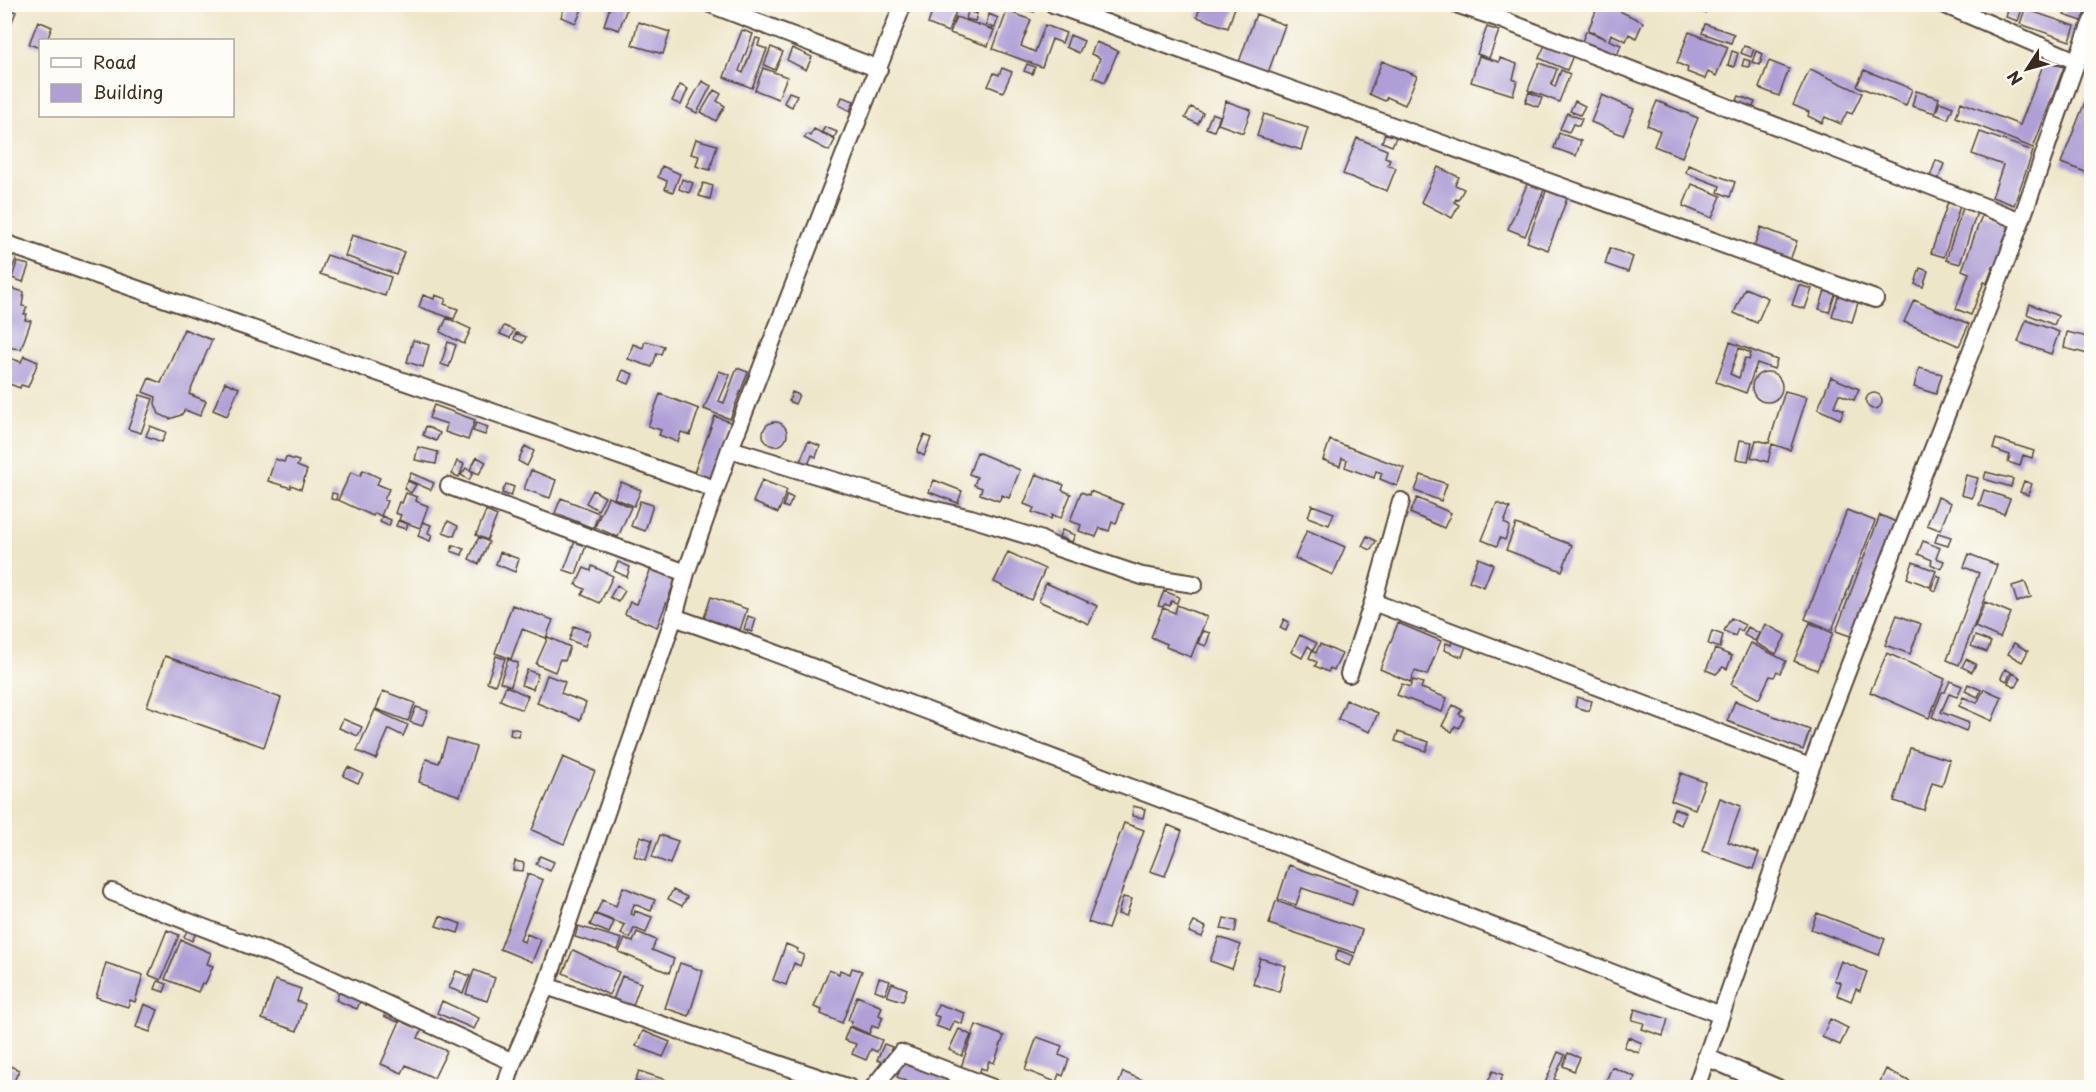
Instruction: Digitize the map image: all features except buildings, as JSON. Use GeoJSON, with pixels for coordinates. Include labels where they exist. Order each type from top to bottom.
{"type":"FeatureCollection","features":[{"type":"Feature","properties":{"kind":"street"},"geometry":{"type":"LineString","coordinates":[[710,4],[879,69]]}},
{"type":"Feature","properties":{"kind":"street"},"geometry":{"type":"LineString","coordinates":[[505,1088],[513,1062],[546,986],[674,617],[686,573],[715,489],[903,4]]}},
{"type":"Feature","properties":{"kind":"street"},"geometry":{"type":"LineString","coordinates":[[1053,4],[1875,299]]}},
{"type":"Feature","properties":{"kind":"street"},"geometry":{"type":"LineString","coordinates":[[1456,4],[2021,221]]}},
{"type":"Feature","properties":{"kind":"street"},"geometry":{"type":"LineString","coordinates":[[1943,4],[2076,61]]}},
{"type":"Feature","properties":{"kind":"street"},"geometry":{"type":"LineString","coordinates":[[1696,1088],[1810,767],[2021,221],[2091,21]]}},
{"type":"Feature","properties":{"kind":"street"},"geometry":{"type":"LineString","coordinates":[[4,243],[715,489]]}},
{"type":"Feature","properties":{"kind":"street"},"geometry":{"type":"LineString","coordinates":[[730,449],[918,506],[1039,539],[1055,547],[1142,576],[1194,584]]}},
{"type":"Feature","properties":{"kind":"street"},"geometry":{"type":"LineString","coordinates":[[449,486],[686,573]]}},
{"type":"Feature","properties":{"kind":"street"},"geometry":{"type":"LineString","coordinates":[[1349,674],[1373,602],[1401,501]]}},
{"type":"Feature","properties":{"kind":"street"},"geometry":{"type":"LineString","coordinates":[[1373,602],[1810,767]]}},
{"type":"Feature","properties":{"kind":"street"},"geometry":{"type":"LineString","coordinates":[[674,617],[1242,830],[1721,1015]]}},
{"type":"Feature","properties":{"kind":"street"},"geometry":{"type":"LineString","coordinates":[[112,892],[305,967],[513,1062]]}},
{"type":"Feature","properties":{"kind":"street"},"geometry":{"type":"LineString","coordinates":[[546,986],[850,1088]]}},
{"type":"Feature","properties":{"kind":"street"},"geometry":{"type":"LineString","coordinates":[[873,1088],[901,1053],[993,1088]]}},
{"type":"Feature","properties":{"kind":"street"},"geometry":{"type":"LineString","coordinates":[[1706,1057],[1778,1088]]}}]}
